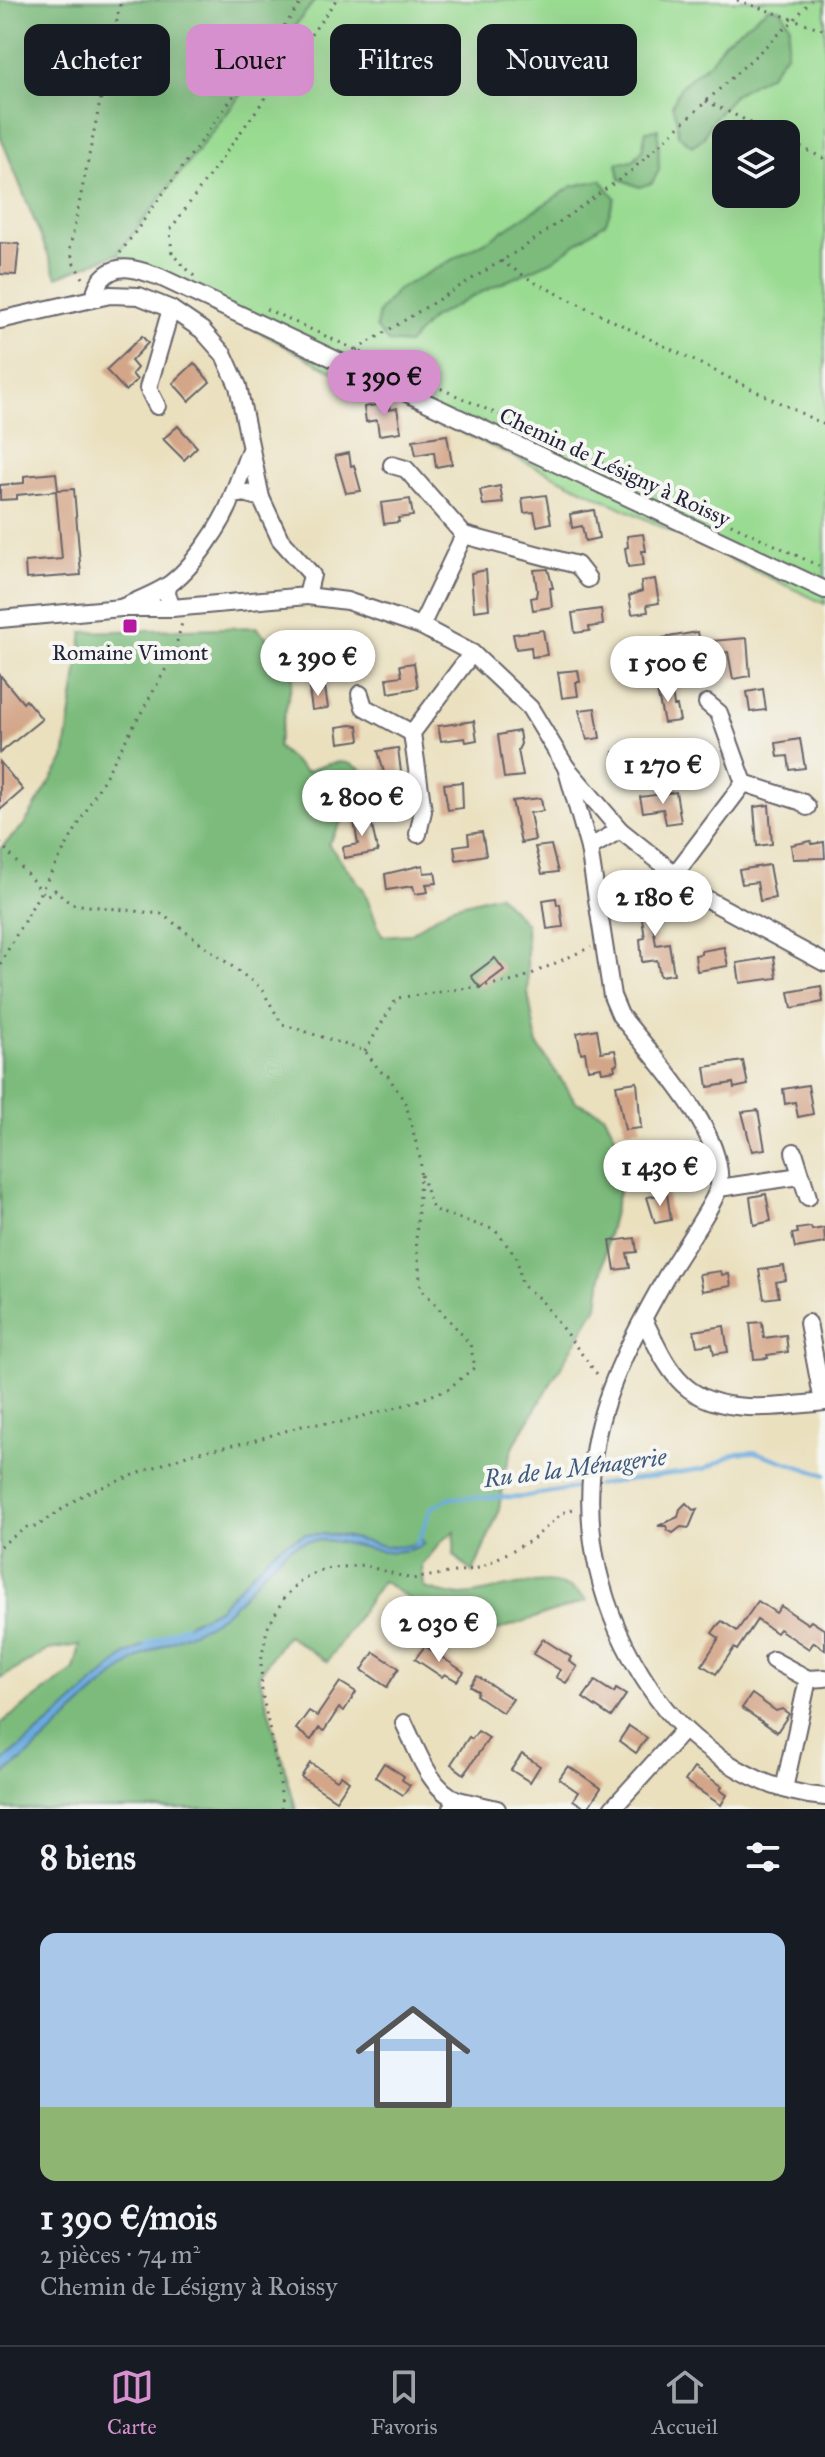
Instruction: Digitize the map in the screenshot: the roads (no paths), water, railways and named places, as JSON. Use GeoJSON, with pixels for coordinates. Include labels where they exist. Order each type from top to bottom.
{"type":"FeatureCollection","features":[{"type":"Feature","properties":{"kind":"street","name":"Chemin de Lésigny à Roissy"},"geometry":{"type":"LineString","coordinates":[[96,293],[109,271],[117,268],[136,268],[160,277],[825,590]]}},
{"type":"Feature","properties":{"kind":"street"},"geometry":{"type":"LineString","coordinates":[[0,320],[96,293],[139,296],[171,309],[202,330],[224,355],[238,386],[261,498],[280,539],[312,575],[347,601]]}},
{"type":"Feature","properties":{"kind":"street"},"geometry":{"type":"LineString","coordinates":[[157,406],[148,388],[171,309]]}},
{"type":"Feature","properties":{"kind":"street"},"geometry":{"type":"LineString","coordinates":[[121,608],[168,585],[211,537],[229,506],[249,450]]}},
{"type":"Feature","properties":{"kind":"street"},"geometry":{"type":"LineString","coordinates":[[392,465],[406,469],[464,535],[577,565],[588,579]]}},
{"type":"Feature","properties":{"kind":"street"},"geometry":{"type":"LineString","coordinates":[[233,495],[245,493],[261,498]]}},
{"type":"Feature","properties":{"kind":"street"},"geometry":{"type":"LineString","coordinates":[[421,626],[464,535]]}},
{"type":"Feature","properties":{"kind":"street"},"geometry":{"type":"LineString","coordinates":[[307,596],[312,575]]}},
{"type":"Feature","properties":{"kind":"street"},"geometry":{"type":"LineString","coordinates":[[168,585],[167,594],[180,607]]}},
{"type":"Feature","properties":{"kind":"street"},"geometry":{"type":"LineString","coordinates":[[0,619],[307,596],[347,601],[421,626],[472,653],[530,708],[566,767],[620,830],[705,898],[825,963]]}},
{"type":"Feature","properties":{"kind":"street"},"geometry":{"type":"LineString","coordinates":[[418,834],[423,811],[412,733],[472,653]]}},
{"type":"Feature","properties":{"kind":"street"},"geometry":{"type":"LineString","coordinates":[[360,694],[364,707],[412,733]]}},
{"type":"Feature","properties":{"kind":"street"},"geometry":{"type":"LineString","coordinates":[[707,703],[719,713],[744,783]]}},
{"type":"Feature","properties":{"kind":"street"},"geometry":{"type":"LineString","coordinates":[[566,767],[589,848],[612,996],[620,1015],[700,1119],[712,1141],[719,1165],[719,1188],[664,1279],[612,1392],[596,1438],[591,1499],[603,1595],[618,1635],[635,1666],[657,1699],[684,1730],[713,1753],[753,1776],[784,1789],[825,1797]]}},
{"type":"Feature","properties":{"kind":"street"},"geometry":{"type":"LineString","coordinates":[[744,783],[802,802],[807,807]]}},
{"type":"Feature","properties":{"kind":"street"},"geometry":{"type":"LineString","coordinates":[[675,874],[744,783]]}},
{"type":"Feature","properties":{"kind":"street"},"geometry":{"type":"LineString","coordinates":[[589,848],[620,830]]}},
{"type":"Feature","properties":{"kind":"street"},"geometry":{"type":"LineString","coordinates":[[794,1152],[808,1197]]}},
{"type":"Feature","properties":{"kind":"street"},"geometry":{"type":"LineString","coordinates":[[719,1188],[800,1176]]}},
{"type":"Feature","properties":{"kind":"street"},"geometry":{"type":"LineString","coordinates":[[644,1320],[660,1354],[678,1380],[710,1400],[757,1407],[824,1402],[808,1323]]}},
{"type":"Feature","properties":{"kind":"street"},"geometry":{"type":"LineString","coordinates":[[773,1660],[817,1679],[784,1789]]}},
{"type":"Feature","properties":{"kind":"street"},"geometry":{"type":"LineString","coordinates":[[404,1723],[428,1771],[455,1804],[497,1809]]}},
{"type":"Feature","properties":{"kind":"street"},"geometry":{"type":"LineString","coordinates":[[612,1809],[684,1730]]}},
{"type":"Feature","properties":{"kind":"water"},"geometry":{"type":"Polygon","coordinates":[[[305,1534],[338,1535],[393,1547],[422,1540],[424,1544],[394,1552],[318,1540],[292,1547],[271,1564],[221,1616],[155,1649],[116,1674],[0,1777],[0,1764],[125,1655],[218,1609],[270,1554],[284,1543],[305,1534]]]}},
{"type":"Feature","properties":{"kind":"waterway","name":"Ru de la Ménagerie"},"geometry":{"type":"LineString","coordinates":[[596,1485],[705,1469],[737,1453],[755,1452],[825,1475]]}},
{"type":"Feature","properties":{"kind":"waterway","name":"Ru de la Ménagerie"},"geometry":{"type":"LineString","coordinates":[[417,1545],[431,1508],[450,1498],[522,1497],[588,1486]]}},
{"type":"Feature","properties":{"kind":"waterway","name":"Ru de la Ménagerie"},"geometry":{"type":"LineString","coordinates":[[146,1644],[185,1625]]}},
{"type":"Feature","properties":{"kind":"place","name":"Romaine Vimont"},"geometry":{"type":"Point","coordinates":[130,626]}}]}
